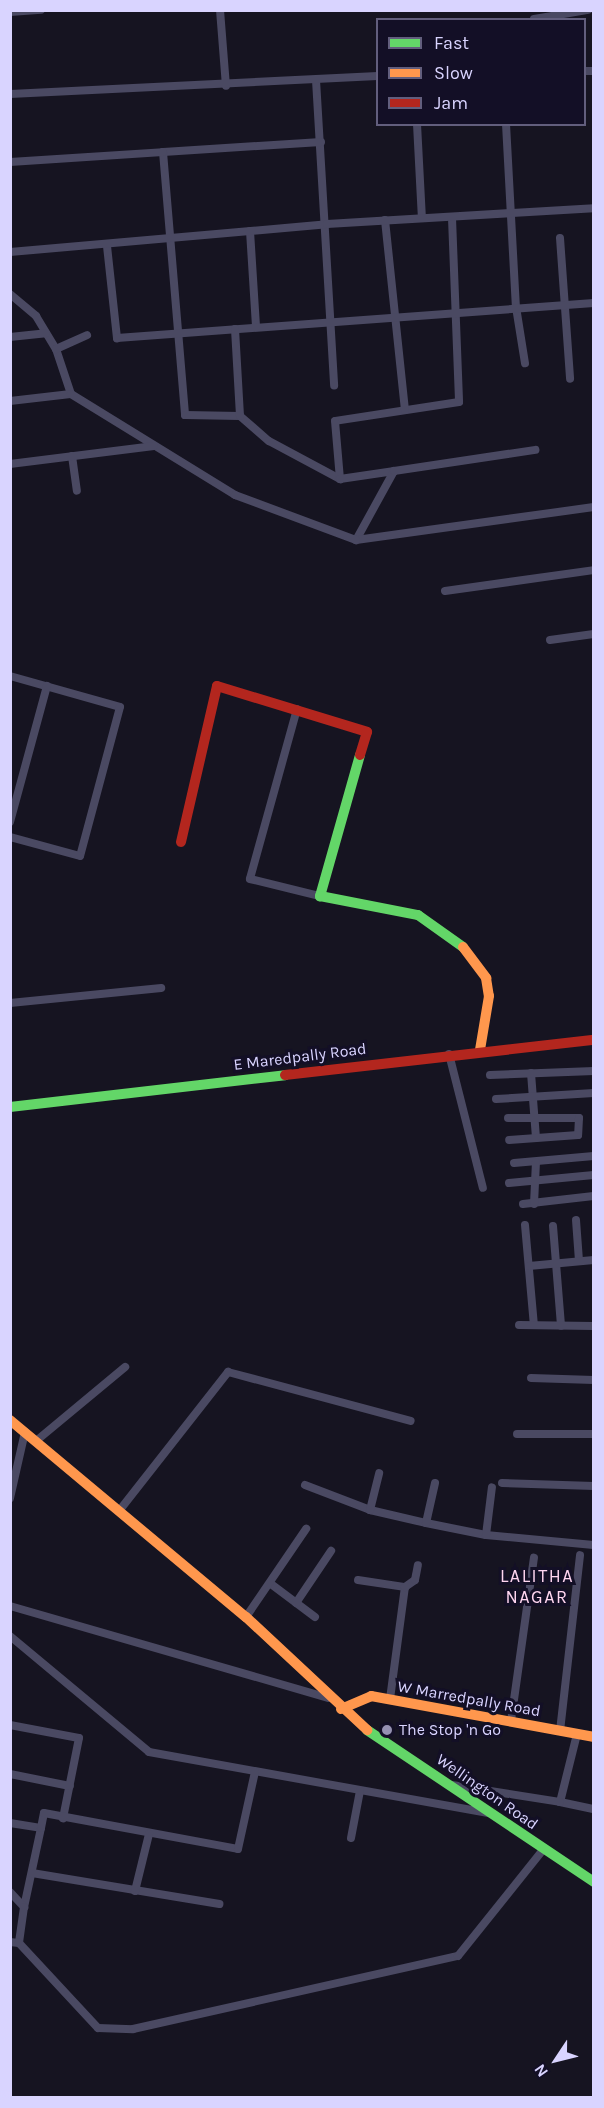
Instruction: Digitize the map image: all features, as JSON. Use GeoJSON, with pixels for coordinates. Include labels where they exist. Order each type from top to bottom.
{"type":"FeatureCollection","features":[{"type":"Feature","properties":{"kind":"main road"},"geometry":{"type":"LineString","coordinates":[[181,842],[217,686],[367,732],[320,896],[418,915],[459,942],[486,978],[489,996],[480,1050]]}},
{"type":"Feature","properties":{"kind":"main road","name":"E Maredpally Road"},"geometry":{"type":"LineString","coordinates":[[10,1107],[480,1050],[594,1040]]}},
{"type":"Feature","properties":{"kind":"main road","name":"Wellington Road"},"geometry":{"type":"LineString","coordinates":[[10,1419],[246,1617],[341,1709],[543,1850],[594,1882]]}},
{"type":"Feature","properties":{"kind":"main road","name":"W Marredpally Road"},"geometry":{"type":"LineString","coordinates":[[341,1709],[371,1696],[594,1737]]}},
{"type":"Feature","properties":{"kind":"street"},"geometry":{"type":"LineString","coordinates":[[10,12],[41,10]]}},
{"type":"Feature","properties":{"kind":"street"},"geometry":{"type":"LineString","coordinates":[[220,10],[226,86]]}},
{"type":"Feature","properties":{"kind":"street"},"geometry":{"type":"LineString","coordinates":[[533,16],[588,10]]}},
{"type":"Feature","properties":{"kind":"street"},"geometry":{"type":"LineString","coordinates":[[10,93],[226,86],[376,76]]}},
{"type":"Feature","properties":{"kind":"street"},"geometry":{"type":"LineString","coordinates":[[316,80],[333,322],[334,385]]}},
{"type":"Feature","properties":{"kind":"street"},"geometry":{"type":"LineString","coordinates":[[417,126],[422,218]]}},
{"type":"Feature","properties":{"kind":"street"},"geometry":{"type":"LineString","coordinates":[[506,126],[513,215],[516,307],[525,363]]}},
{"type":"Feature","properties":{"kind":"street"},"geometry":{"type":"LineString","coordinates":[[10,162],[321,142]]}},
{"type":"Feature","properties":{"kind":"street"},"geometry":{"type":"LineString","coordinates":[[163,152],[181,334],[185,415],[240,416],[269,441],[340,479],[535,450]]}},
{"type":"Feature","properties":{"kind":"street"},"geometry":{"type":"LineString","coordinates":[[10,252],[107,246],[327,224],[513,215],[594,208]]}},
{"type":"Feature","properties":{"kind":"street"},"geometry":{"type":"LineString","coordinates":[[340,479],[335,421],[459,402],[452,218]]}},
{"type":"Feature","properties":{"kind":"street"},"geometry":{"type":"LineString","coordinates":[[385,220],[405,410]]}},
{"type":"Feature","properties":{"kind":"street"},"geometry":{"type":"LineString","coordinates":[[250,231],[256,327]]}},
{"type":"Feature","properties":{"kind":"street"},"geometry":{"type":"LineString","coordinates":[[560,238],[568,304],[570,379]]}},
{"type":"Feature","properties":{"kind":"street"},"geometry":{"type":"LineString","coordinates":[[107,246],[117,338],[333,322],[396,314],[594,303]]}},
{"type":"Feature","properties":{"kind":"street"},"geometry":{"type":"LineString","coordinates":[[10,294],[36,316],[57,349],[71,394]]}},
{"type":"Feature","properties":{"kind":"street"},"geometry":{"type":"LineString","coordinates":[[235,329],[240,416]]}},
{"type":"Feature","properties":{"kind":"street"},"geometry":{"type":"LineString","coordinates":[[10,337],[46,333]]}},
{"type":"Feature","properties":{"kind":"street"},"geometry":{"type":"LineString","coordinates":[[57,349],[87,335]]}},
{"type":"Feature","properties":{"kind":"street"},"geometry":{"type":"LineString","coordinates":[[10,401],[71,394],[235,495],[356,540],[594,507]]}},
{"type":"Feature","properties":{"kind":"street"},"geometry":{"type":"LineString","coordinates":[[10,465],[154,446]]}},
{"type":"Feature","properties":{"kind":"street"},"geometry":{"type":"LineString","coordinates":[[72,456],[77,491]]}},
{"type":"Feature","properties":{"kind":"street"},"geometry":{"type":"LineString","coordinates":[[356,540],[394,471]]}},
{"type":"Feature","properties":{"kind":"street"},"geometry":{"type":"LineString","coordinates":[[445,591],[594,570]]}},
{"type":"Feature","properties":{"kind":"street"},"geometry":{"type":"LineString","coordinates":[[550,640],[594,634]]}},
{"type":"Feature","properties":{"kind":"street"},"geometry":{"type":"LineString","coordinates":[[10,676],[120,707],[80,856],[10,837]]}},
{"type":"Feature","properties":{"kind":"street"},"geometry":{"type":"LineString","coordinates":[[10,822],[47,687]]}},
{"type":"Feature","properties":{"kind":"street"},"geometry":{"type":"LineString","coordinates":[[297,709],[250,879],[320,896]]}},
{"type":"Feature","properties":{"kind":"street"},"geometry":{"type":"LineString","coordinates":[[10,1003],[161,987]]}},
{"type":"Feature","properties":{"kind":"street"},"geometry":{"type":"LineString","coordinates":[[449,1054],[483,1188]]}},
{"type":"Feature","properties":{"kind":"street"},"geometry":{"type":"LineString","coordinates":[[490,1075],[594,1071]]}},
{"type":"Feature","properties":{"kind":"street"},"geometry":{"type":"LineString","coordinates":[[531,1073],[536,1138]]}},
{"type":"Feature","properties":{"kind":"street"},"geometry":{"type":"LineString","coordinates":[[496,1099],[594,1093]]}},
{"type":"Feature","properties":{"kind":"street"},"geometry":{"type":"LineString","coordinates":[[507,1118],[578,1116],[580,1133],[509,1140]]}},
{"type":"Feature","properties":{"kind":"street"},"geometry":{"type":"LineString","coordinates":[[514,1163],[594,1156]]}},
{"type":"Feature","properties":{"kind":"street"},"geometry":{"type":"LineString","coordinates":[[534,1204],[537,1180],[536,1162]]}},
{"type":"Feature","properties":{"kind":"street"},"geometry":{"type":"LineString","coordinates":[[509,1183],[594,1175]]}},
{"type":"Feature","properties":{"kind":"street"},"geometry":{"type":"LineString","coordinates":[[523,1204],[594,1196]]}},
{"type":"Feature","properties":{"kind":"street"},"geometry":{"type":"LineString","coordinates":[[576,1220],[579,1261]]}},
{"type":"Feature","properties":{"kind":"street"},"geometry":{"type":"LineString","coordinates":[[525,1225],[534,1325]]}},
{"type":"Feature","properties":{"kind":"street"},"geometry":{"type":"LineString","coordinates":[[553,1226],[561,1326]]}},
{"type":"Feature","properties":{"kind":"street"},"geometry":{"type":"LineString","coordinates":[[529,1266],[594,1260]]}},
{"type":"Feature","properties":{"kind":"street"},"geometry":{"type":"LineString","coordinates":[[519,1325],[594,1326]]}},
{"type":"Feature","properties":{"kind":"street"},"geometry":{"type":"LineString","coordinates":[[36,1441],[125,1367]]}},
{"type":"Feature","properties":{"kind":"street"},"geometry":{"type":"LineString","coordinates":[[119,1510],[228,1372],[411,1421]]}},
{"type":"Feature","properties":{"kind":"street"},"geometry":{"type":"LineString","coordinates":[[531,1378],[594,1380]]}},
{"type":"Feature","properties":{"kind":"street"},"geometry":{"type":"LineString","coordinates":[[10,1498],[26,1432]]}},
{"type":"Feature","properties":{"kind":"street"},"geometry":{"type":"LineString","coordinates":[[517,1434],[594,1434]]}},
{"type":"Feature","properties":{"kind":"street"},"geometry":{"type":"LineString","coordinates":[[370,1510],[379,1473]]}},
{"type":"Feature","properties":{"kind":"street"},"geometry":{"type":"LineString","coordinates":[[426,1523],[435,1483]]}},
{"type":"Feature","properties":{"kind":"street"},"geometry":{"type":"LineString","coordinates":[[502,1483],[594,1486]]}},
{"type":"Feature","properties":{"kind":"street"},"geometry":{"type":"LineString","coordinates":[[305,1485],[370,1510],[426,1523],[486,1535],[594,1545]]}},
{"type":"Feature","properties":{"kind":"street"},"geometry":{"type":"LineString","coordinates":[[486,1535],[492,1487]]}},
{"type":"Feature","properties":{"kind":"street"},"geometry":{"type":"LineString","coordinates":[[246,1617],[271,1584],[306,1528]]}},
{"type":"Feature","properties":{"kind":"street"},"geometry":{"type":"LineString","coordinates":[[296,1603],[331,1551]]}},
{"type":"Feature","properties":{"kind":"street"},"geometry":{"type":"LineString","coordinates":[[560,1731],[580,1555]]}},
{"type":"Feature","properties":{"kind":"street"},"geometry":{"type":"LineString","coordinates":[[511,1721],[534,1558]]}},
{"type":"Feature","properties":{"kind":"street"},"geometry":{"type":"LineString","coordinates":[[358,1580],[405,1587],[415,1580],[418,1565]]}},
{"type":"Feature","properties":{"kind":"street"},"geometry":{"type":"LineString","coordinates":[[271,1584],[315,1617]]}},
{"type":"Feature","properties":{"kind":"street"},"geometry":{"type":"LineString","coordinates":[[390,1699],[405,1587]]}},
{"type":"Feature","properties":{"kind":"street"},"geometry":{"type":"LineString","coordinates":[[10,1606],[328,1698]]}},
{"type":"Feature","properties":{"kind":"street"},"geometry":{"type":"LineString","coordinates":[[10,1636],[149,1752],[492,1814]]}},
{"type":"Feature","properties":{"kind":"street"},"geometry":{"type":"LineString","coordinates":[[10,1725],[79,1738],[63,1818]]}},
{"type":"Feature","properties":{"kind":"street"},"geometry":{"type":"LineString","coordinates":[[560,1802],[577,1734]]}},
{"type":"Feature","properties":{"kind":"street"},"geometry":{"type":"LineString","coordinates":[[255,1772],[238,1849],[44,1813],[15,1942],[98,2028],[133,2029],[458,1956],[543,1850]]}},
{"type":"Feature","properties":{"kind":"street"},"geometry":{"type":"LineString","coordinates":[[10,1774],[70,1786]]}},
{"type":"Feature","properties":{"kind":"street"},"geometry":{"type":"LineString","coordinates":[[452,1785],[594,1809]]}},
{"type":"Feature","properties":{"kind":"street"},"geometry":{"type":"LineString","coordinates":[[351,1838],[360,1791]]}},
{"type":"Feature","properties":{"kind":"street"},"geometry":{"type":"LineString","coordinates":[[10,1823],[41,1828]]}},
{"type":"Feature","properties":{"kind":"street"},"geometry":{"type":"LineString","coordinates":[[135,1891],[149,1834]]}},
{"type":"Feature","properties":{"kind":"street"},"geometry":{"type":"LineString","coordinates":[[32,1873],[219,1904]]}},
{"type":"Feature","properties":{"kind":"street"},"geometry":{"type":"LineString","coordinates":[[10,1892],[24,1907]]}},
{"type":"Feature","properties":{"kind":"traffic: fast"},"geometry":{"type":"LineString","coordinates":[[360,755],[320,896],[418,915],[463,947]]}},
{"type":"Feature","properties":{"kind":"traffic: fast"},"geometry":{"type":"LineString","coordinates":[[10,1107],[285,1075]]}},
{"type":"Feature","properties":{"kind":"traffic: fast"},"geometry":{"type":"LineString","coordinates":[[367,1730],[594,1882]]}},
{"type":"Feature","properties":{"kind":"traffic: slow"},"geometry":{"type":"LineString","coordinates":[[463,947],[486,978],[489,996],[480,1050]]}},
{"type":"Feature","properties":{"kind":"traffic: slow"},"geometry":{"type":"LineString","coordinates":[[10,1420],[246,1617],[367,1730]]}},
{"type":"Feature","properties":{"kind":"traffic: slow"},"geometry":{"type":"LineString","coordinates":[[341,1709],[371,1696],[594,1737]]}},
{"type":"Feature","properties":{"kind":"traffic: jam"},"geometry":{"type":"LineString","coordinates":[[181,842],[217,686],[367,732],[360,755]]}},
{"type":"Feature","properties":{"kind":"traffic: jam"},"geometry":{"type":"LineString","coordinates":[[285,1075],[594,1040]]}},
{"type":"Feature","properties":{"kind":"place","name":"The Stop 'n Go"},"geometry":{"type":"Point","coordinates":[387,1730]}},
{"type":"Feature","properties":{"kind":"district","name":"LALITHA NAGAR"},"geometry":{"type":"Point","coordinates":[537,1587]}}]}
